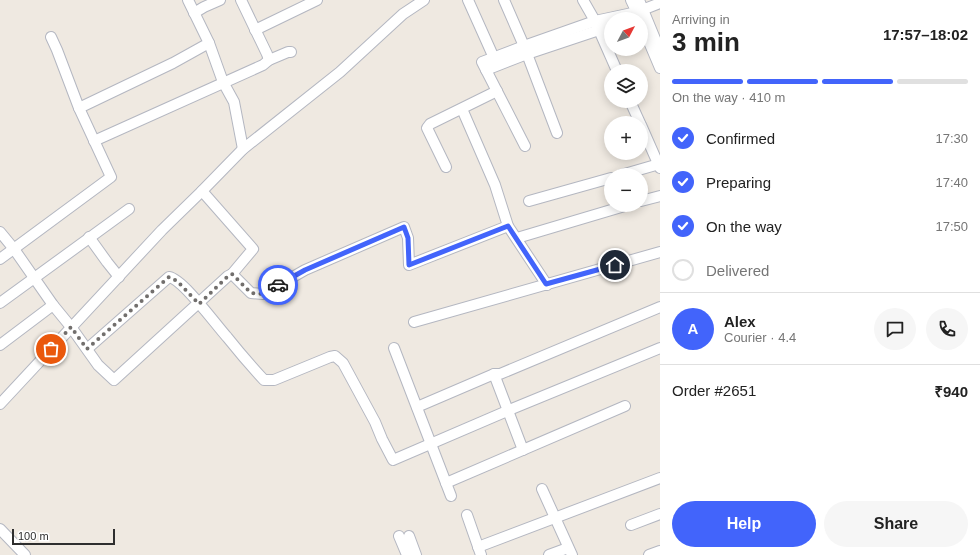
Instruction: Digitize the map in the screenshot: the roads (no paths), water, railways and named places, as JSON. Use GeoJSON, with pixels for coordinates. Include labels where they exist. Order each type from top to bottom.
{"type":"FeatureCollection","features":[{"type":"Feature","properties":{"kind":"street"},"geometry":{"type":"LineString","coordinates":[[188,0],[209,43],[223,82],[234,102],[243,149]]}},
{"type":"Feature","properties":{"kind":"street"},"geometry":{"type":"LineString","coordinates":[[194,13],[220,0]]}},
{"type":"Feature","properties":{"kind":"street"},"geometry":{"type":"LineString","coordinates":[[241,0],[269,60]]}},
{"type":"Feature","properties":{"kind":"street"},"geometry":{"type":"LineString","coordinates":[[256,30],[317,0]]}},
{"type":"Feature","properties":{"kind":"street"},"geometry":{"type":"LineString","coordinates":[[0,404],[162,230],[243,149],[340,72],[403,14],[424,0]]}},
{"type":"Feature","properties":{"kind":"street"},"geometry":{"type":"LineString","coordinates":[[468,0],[494,58]]}},
{"type":"Feature","properties":{"kind":"street"},"geometry":{"type":"LineString","coordinates":[[583,0],[597,26],[614,64]]}},
{"type":"Feature","properties":{"kind":"street"},"geometry":{"type":"LineString","coordinates":[[631,0],[639,12]]}},
{"type":"Feature","properties":{"kind":"street"},"geometry":{"type":"LineString","coordinates":[[507,1],[557,134]]}},
{"type":"Feature","properties":{"kind":"street"},"geometry":{"type":"LineString","coordinates":[[644,12],[660,3]]}},
{"type":"Feature","properties":{"kind":"street"},"geometry":{"type":"LineString","coordinates":[[648,12],[660,10]]}},
{"type":"Feature","properties":{"kind":"street"},"geometry":{"type":"LineString","coordinates":[[484,66],[525,50],[604,24]]}},
{"type":"Feature","properties":{"kind":"street"},"geometry":{"type":"LineString","coordinates":[[597,26],[604,26]]}},
{"type":"Feature","properties":{"kind":"street"},"geometry":{"type":"LineString","coordinates":[[648,28],[660,50]]}},
{"type":"Feature","properties":{"kind":"street"},"geometry":{"type":"LineString","coordinates":[[648,36],[660,68]]}},
{"type":"Feature","properties":{"kind":"street"},"geometry":{"type":"LineString","coordinates":[[0,259],[111,177],[79,108],[51,37]]}},
{"type":"Feature","properties":{"kind":"street"},"geometry":{"type":"LineString","coordinates":[[79,108],[173,63],[209,43]]}},
{"type":"Feature","properties":{"kind":"street"},"geometry":{"type":"LineString","coordinates":[[484,66],[494,58],[525,50]]}},
{"type":"Feature","properties":{"kind":"street"},"geometry":{"type":"LineString","coordinates":[[94,141],[263,65],[269,60],[291,52]]}},
{"type":"Feature","properties":{"kind":"street"},"geometry":{"type":"LineString","coordinates":[[484,66],[525,146]]}},
{"type":"Feature","properties":{"kind":"street"},"geometry":{"type":"LineString","coordinates":[[446,167],[427,128],[430,124],[462,110],[497,91]]}},
{"type":"Feature","properties":{"kind":"street"},"geometry":{"type":"LineString","coordinates":[[462,110],[495,185],[508,226],[546,284]]}},
{"type":"Feature","properties":{"kind":"street"},"geometry":{"type":"LineString","coordinates":[[648,140],[659,166],[648,169]]}},
{"type":"Feature","properties":{"kind":"street"},"geometry":{"type":"LineString","coordinates":[[529,201],[604,180]]}},
{"type":"Feature","properties":{"kind":"street"},"geometry":{"type":"LineString","coordinates":[[0,232],[98,365],[114,380],[232,274],[254,249],[202,191]]}},
{"type":"Feature","properties":{"kind":"street"},"geometry":{"type":"LineString","coordinates":[[648,199],[660,196]]}},
{"type":"Feature","properties":{"kind":"street"},"geometry":{"type":"LineString","coordinates":[[0,303],[129,209]]}},
{"type":"Feature","properties":{"kind":"street"},"geometry":{"type":"LineString","coordinates":[[517,238],[604,212]]}},
{"type":"Feature","properties":{"kind":"street"},"geometry":{"type":"LineString","coordinates":[[232,274],[251,293],[263,294],[305,270],[404,227],[408,238],[409,265],[508,226]]}},
{"type":"Feature","properties":{"kind":"street"},"geometry":{"type":"LineString","coordinates":[[89,237],[119,277]]}},
{"type":"Feature","properties":{"kind":"street"},"geometry":{"type":"LineString","coordinates":[[414,322],[660,252]]}},
{"type":"Feature","properties":{"kind":"street"},"geometry":{"type":"LineString","coordinates":[[87,349],[169,277],[177,281],[199,304],[264,380],[274,380],[330,357],[335,356],[343,362],[375,422],[393,460],[508,410],[660,348]]}},
{"type":"Feature","properties":{"kind":"street"},"geometry":{"type":"LineString","coordinates":[[0,345],[53,305]]}},
{"type":"Feature","properties":{"kind":"street"},"geometry":{"type":"LineString","coordinates":[[417,407],[494,374],[500,374],[660,307]]}},
{"type":"Feature","properties":{"kind":"street"},"geometry":{"type":"LineString","coordinates":[[394,348],[451,496]]}},
{"type":"Feature","properties":{"kind":"street"},"geometry":{"type":"LineString","coordinates":[[494,374],[523,450]]}},
{"type":"Feature","properties":{"kind":"street"},"geometry":{"type":"LineString","coordinates":[[446,483],[624,406]]}},
{"type":"Feature","properties":{"kind":"street"},"geometry":{"type":"LineString","coordinates":[[467,515],[480,551],[556,518],[660,478]]}},
{"type":"Feature","properties":{"kind":"street"},"geometry":{"type":"LineString","coordinates":[[542,489],[570,551],[550,555]]}},
{"type":"Feature","properties":{"kind":"street"},"geometry":{"type":"LineString","coordinates":[[631,525],[660,514]]}},
{"type":"Feature","properties":{"kind":"street"},"geometry":{"type":"LineString","coordinates":[[0,529],[25,555]]}},
{"type":"Feature","properties":{"kind":"street"},"geometry":{"type":"LineString","coordinates":[[407,555],[404,536],[416,555]]}},
{"type":"Feature","properties":{"kind":"street"},"geometry":{"type":"LineString","coordinates":[[648,555],[660,551]]}}]}
